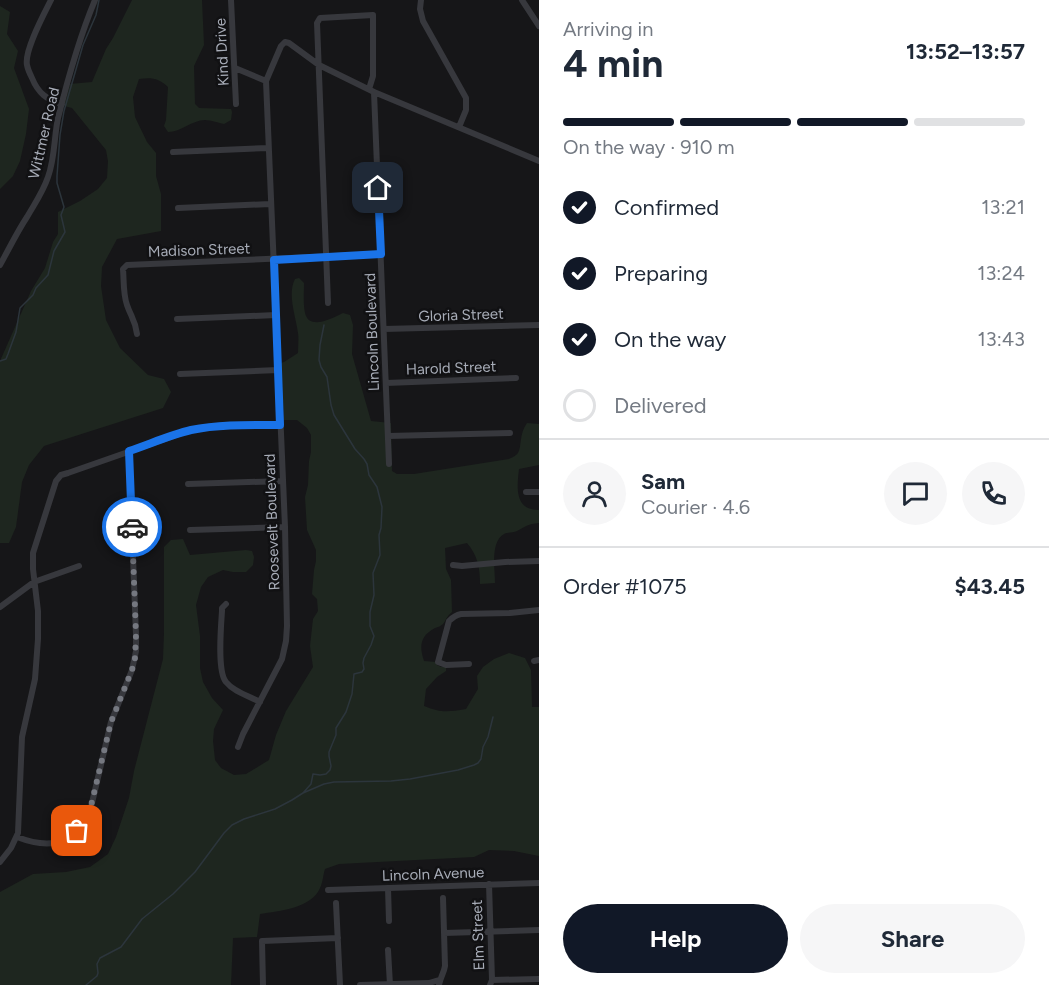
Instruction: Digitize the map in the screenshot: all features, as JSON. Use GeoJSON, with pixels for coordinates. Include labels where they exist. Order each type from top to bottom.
{"type":"FeatureCollection","features":[{"type":"Feature","properties":{"kind":"street"},"geometry":{"type":"LineString","coordinates":[[51,0],[28,52],[26,62],[35,85],[42,94],[62,104]]}},
{"type":"Feature","properties":{"kind":"street","name":"Wittmer Road"},"geometry":{"type":"LineString","coordinates":[[0,265],[46,183],[52,163],[56,128],[62,104],[95,0]]}},
{"type":"Feature","properties":{"kind":"street","name":"Kind Drive"},"geometry":{"type":"LineString","coordinates":[[231,0],[236,104]]}},
{"type":"Feature","properties":{"kind":"street"},"geometry":{"type":"LineString","coordinates":[[421,0],[420,9],[423,21],[466,98],[466,110],[459,127]]}},
{"type":"Feature","properties":{"kind":"street"},"geometry":{"type":"LineString","coordinates":[[522,0],[539,26]]}},
{"type":"Feature","properties":{"kind":"street","name":"Lincoln Boulevard"},"geometry":{"type":"LineString","coordinates":[[319,65],[317,23],[320,18],[373,15],[372,90],[389,464]]}},
{"type":"Feature","properties":{"kind":"street","name":"Roosevelt Boulevard"},"geometry":{"type":"LineString","coordinates":[[238,747],[282,659],[286,641],[285,527],[266,81],[281,46],[285,42],[319,65]]}},
{"type":"Feature","properties":{"kind":"street"},"geometry":{"type":"LineString","coordinates":[[328,303],[319,65],[539,161]]}},
{"type":"Feature","properties":{"kind":"street"},"geometry":{"type":"LineString","coordinates":[[235,68],[266,81]]}},
{"type":"Feature","properties":{"kind":"street"},"geometry":{"type":"LineString","coordinates":[[173,152],[268,148]]}},
{"type":"Feature","properties":{"kind":"street"},"geometry":{"type":"LineString","coordinates":[[178,208],[270,204]]}},
{"type":"Feature","properties":{"kind":"street","name":"Madison Street"},"geometry":{"type":"LineString","coordinates":[[136,334],[134,319],[127,306],[125,295],[123,269],[127,265],[381,254]]}},
{"type":"Feature","properties":{"kind":"street"},"geometry":{"type":"LineString","coordinates":[[177,319],[276,315]]}},
{"type":"Feature","properties":{"kind":"street","name":"Gloria Street"},"geometry":{"type":"LineString","coordinates":[[384,329],[539,325]]}},
{"type":"Feature","properties":{"kind":"street"},"geometry":{"type":"LineString","coordinates":[[180,374],[278,370]]}},
{"type":"Feature","properties":{"kind":"street","name":"Harold Street"},"geometry":{"type":"LineString","coordinates":[[386,383],[516,378]]}},
{"type":"Feature","properties":{"kind":"street"},"geometry":{"type":"LineString","coordinates":[[0,862],[17,837],[22,737],[34,685],[37,659],[38,617],[33,553],[52,489],[58,478],[129,451],[201,428],[280,425]]}},
{"type":"Feature","properties":{"kind":"street"},"geometry":{"type":"LineString","coordinates":[[388,436],[510,433]]}},
{"type":"Feature","properties":{"kind":"street"},"geometry":{"type":"LineString","coordinates":[[17,837],[37,844],[53,844],[72,836],[83,824],[90,810],[111,722],[132,670],[136,635],[129,451]]}},
{"type":"Feature","properties":{"kind":"street"},"geometry":{"type":"LineString","coordinates":[[188,484],[283,481]]}},
{"type":"Feature","properties":{"kind":"street"},"geometry":{"type":"LineString","coordinates":[[526,492],[539,492]]}},
{"type":"Feature","properties":{"kind":"street"},"geometry":{"type":"LineString","coordinates":[[190,530],[285,527]]}},
{"type":"Feature","properties":{"kind":"street"},"geometry":{"type":"LineString","coordinates":[[453,565],[539,561]]}},
{"type":"Feature","properties":{"kind":"street"},"geometry":{"type":"LineString","coordinates":[[0,607],[34,582],[79,566]]}},
{"type":"Feature","properties":{"kind":"street"},"geometry":{"type":"LineString","coordinates":[[226,604],[222,608],[223,676],[232,688],[260,702]]}},
{"type":"Feature","properties":{"kind":"street"},"geometry":{"type":"LineString","coordinates":[[469,664],[438,662],[449,621],[456,615],[539,610]]}},
{"type":"Feature","properties":{"kind":"street","name":"Lincoln Avenue"},"geometry":{"type":"LineString","coordinates":[[328,890],[539,883]]}},
{"type":"Feature","properties":{"kind":"street","name":"Elm Street"},"geometry":{"type":"LineString","coordinates":[[489,884],[491,983]]}},
{"type":"Feature","properties":{"kind":"street"},"geometry":{"type":"LineString","coordinates":[[388,888],[389,921]]}},
{"type":"Feature","properties":{"kind":"street"},"geometry":{"type":"LineString","coordinates":[[360,985],[439,983],[445,966],[443,898]]}},
{"type":"Feature","properties":{"kind":"street"},"geometry":{"type":"LineString","coordinates":[[336,903],[340,985]]}},
{"type":"Feature","properties":{"kind":"street"},"geometry":{"type":"LineString","coordinates":[[444,933],[539,930]]}},
{"type":"Feature","properties":{"kind":"street"},"geometry":{"type":"LineString","coordinates":[[263,985],[262,941],[338,938]]}},
{"type":"Feature","properties":{"kind":"street"},"geometry":{"type":"LineString","coordinates":[[388,950],[390,985]]}},
{"type":"Feature","properties":{"kind":"street"},"geometry":{"type":"LineString","coordinates":[[491,983],[535,981]]}},
{"type":"Feature","properties":{"kind":"shaded area"},"geometry":{"type":"Polygon","coordinates":[[[132,0],[202,0],[204,45],[194,66],[195,104],[199,108],[231,109],[232,112],[231,120],[224,124],[205,120],[168,132],[164,126],[168,87],[155,79],[139,79],[133,97],[135,117],[147,142],[156,153],[156,176],[161,194],[161,231],[117,239],[102,267],[101,286],[106,320],[120,348],[148,375],[164,379],[171,392],[163,408],[44,446],[29,465],[22,482],[16,527],[9,543],[0,543],[0,361],[31,291],[45,268],[53,242],[58,234],[58,212],[98,189],[107,178],[106,150],[72,108],[64,106],[70,84],[92,82],[106,49],[132,0]]]}},
{"type":"Feature","properties":{"kind":"shaded area"},"geometry":{"type":"Polygon","coordinates":[[[0,6],[10,12],[7,34],[18,51],[14,68],[29,109],[20,161],[13,176],[0,189],[0,6]]]}},
{"type":"Feature","properties":{"kind":"shaded area"},"geometry":{"type":"Polygon","coordinates":[[[299,278],[304,283],[305,313],[311,321],[322,322],[343,313],[350,315],[353,325],[352,354],[371,421],[391,423],[392,471],[397,474],[414,474],[509,459],[518,453],[527,423],[539,424],[539,465],[519,469],[518,490],[521,502],[525,506],[539,510],[539,523],[506,533],[500,538],[494,556],[495,583],[480,584],[478,562],[467,543],[445,548],[446,569],[451,580],[452,612],[442,625],[426,634],[421,646],[424,661],[436,662],[441,667],[446,667],[446,671],[426,689],[424,706],[440,711],[466,709],[478,689],[477,676],[483,667],[494,659],[509,653],[525,658],[531,670],[532,707],[539,707],[539,856],[514,851],[489,850],[474,857],[339,864],[325,869],[320,888],[310,900],[294,907],[260,914],[257,937],[233,938],[231,985],[0,985],[0,892],[33,874],[66,872],[90,867],[108,854],[116,837],[129,798],[163,659],[164,547],[171,540],[183,539],[190,555],[246,550],[252,551],[254,557],[253,565],[246,572],[223,570],[208,577],[201,587],[196,605],[203,682],[212,698],[223,710],[214,729],[213,741],[215,760],[221,768],[234,775],[246,774],[269,760],[286,711],[313,667],[310,646],[313,619],[318,611],[317,599],[312,594],[316,550],[307,530],[305,497],[308,485],[311,435],[307,428],[297,420],[284,420],[281,363],[298,353],[292,292],[295,279],[299,278]]]}},
{"type":"Feature","properties":{"kind":"waterway"},"geometry":{"type":"LineString","coordinates":[[0,361],[6,359],[8,354],[16,332],[20,308],[48,275],[54,251],[65,232],[61,215],[64,207],[57,183],[60,135],[64,111],[83,45],[96,15],[99,0]]}},
{"type":"Feature","properties":{"kind":"waterway"},"geometry":{"type":"LineString","coordinates":[[86,985],[97,976],[97,964],[100,958],[121,947],[142,919],[173,894],[195,872],[232,825],[292,800],[311,784],[313,774],[326,774],[330,770],[329,752],[336,735],[336,728],[346,712],[352,694],[354,674],[364,669],[364,658],[374,636],[370,626],[370,612],[374,595],[373,573],[380,555],[379,535],[382,507],[377,487],[369,475],[367,464],[334,415],[327,377],[319,360],[324,325]]}},
{"type":"Feature","properties":{"kind":"waterway"},"geometry":{"type":"LineString","coordinates":[[303,793],[334,782],[410,779],[474,765],[481,759],[493,717]]}},
{"type":"Feature","properties":{"kind":"way so far"},"geometry":{"type":"LineString","coordinates":[[77,831],[86,820],[90,810],[111,722],[135,658],[132,527]]}},
{"type":"Feature","properties":{"kind":"route"},"geometry":{"type":"LineString","coordinates":[[132,527],[129,451],[201,428],[280,425],[274,260],[381,254],[378,188]]}}]}
